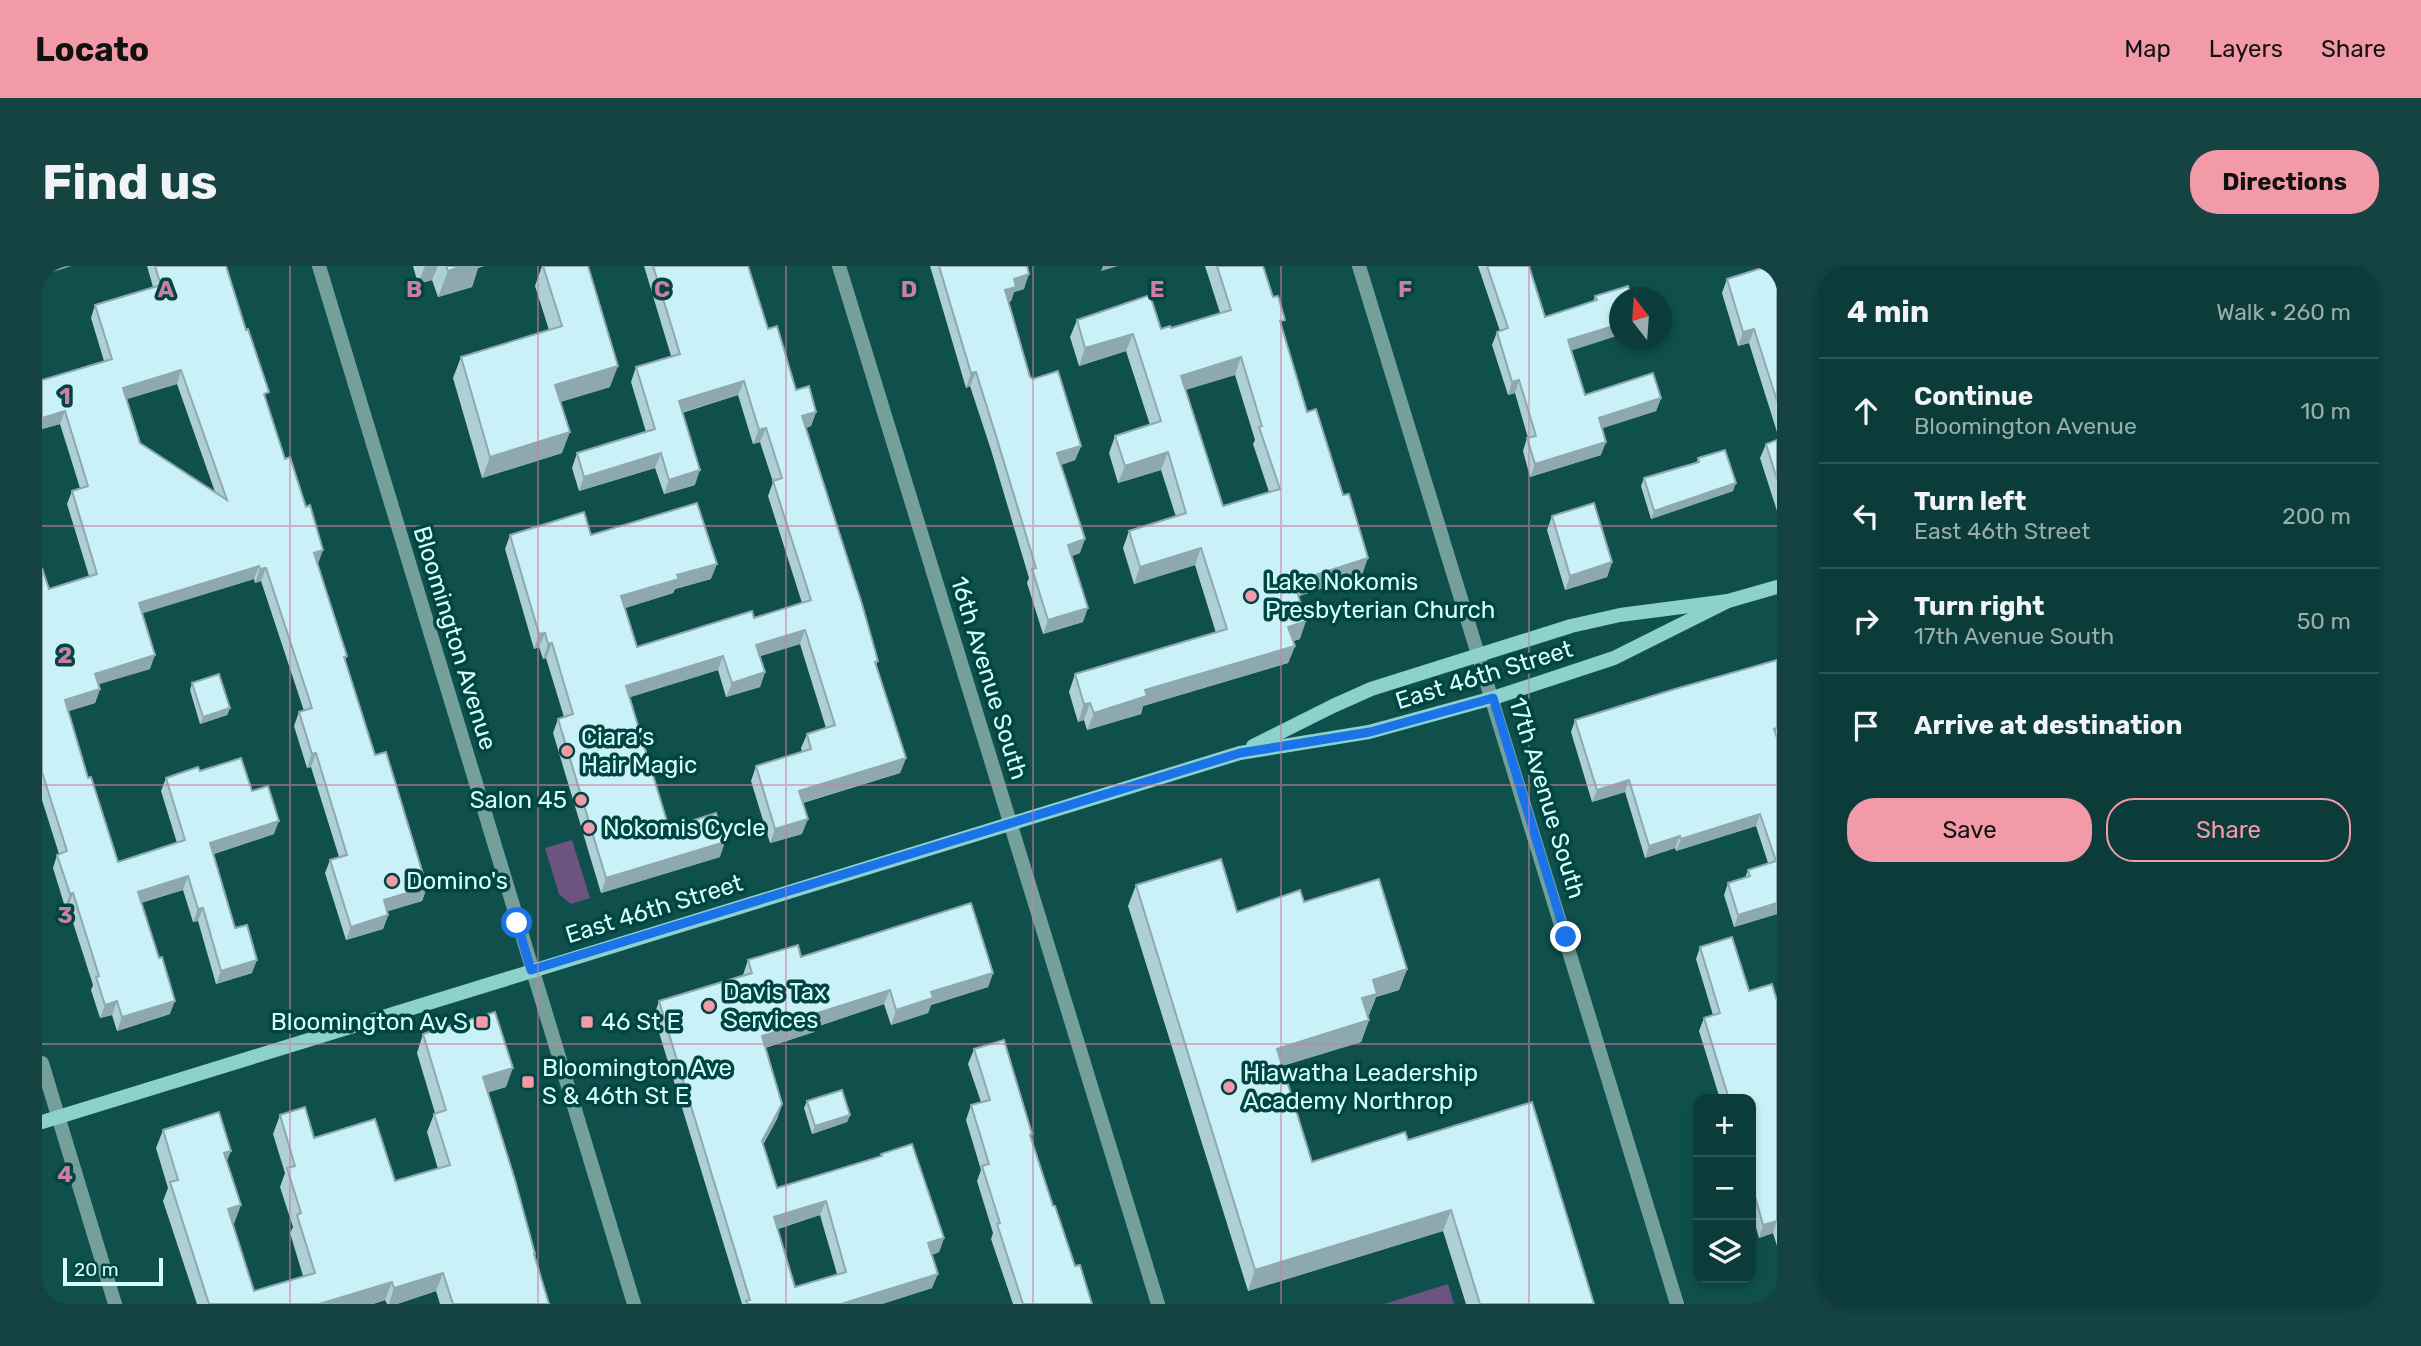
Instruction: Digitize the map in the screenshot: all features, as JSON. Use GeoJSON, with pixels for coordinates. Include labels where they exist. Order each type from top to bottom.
{"type":"FeatureCollection","features":[{"type":"Feature","properties":{"kind":"main road","name":"East 46th Street"},"geometry":{"type":"LineString","coordinates":[[1240,753],[1348,699],[1387,683],[1480,654],[1604,618],[1728,601],[1777,587]]}},
{"type":"Feature","properties":{"kind":"main road","name":"East 46th Street"},"geometry":{"type":"LineString","coordinates":[[42,1122],[1240,753],[1370,732],[1493,698],[1614,658],[1728,601]]}},
{"type":"Feature","properties":{"kind":"street","name":"Bloomington Avenue"},"geometry":{"type":"LineString","coordinates":[[319,266],[634,1304]]}},
{"type":"Feature","properties":{"kind":"street","name":"16th Avenue South"},"geometry":{"type":"LineString","coordinates":[[839,266],[1157,1304]]}},
{"type":"Feature","properties":{"kind":"street","name":"17th Avenue South"},"geometry":{"type":"LineString","coordinates":[[1359,266],[1677,1304]]}},
{"type":"Feature","properties":{"kind":"street"},"geometry":{"type":"LineString","coordinates":[[42,1063],[114,1304]]}},
{"type":"Feature","properties":{"kind":"shaded area"},"geometry":{"type":"Polygon","coordinates":[[[572,840],[590,898],[571,904],[559,894],[545,848],[572,840]]]}},
{"type":"Feature","properties":{"kind":"shaded area"},"geometry":{"type":"Polygon","coordinates":[[[1448,1284],[1454,1304],[1384,1304],[1448,1284]]]}},
{"type":"Feature","properties":{"kind":"building"},"geometry":{"type":"Polygon","coordinates":[[[155,266],[226,266],[269,392],[264,394],[285,459],[290,457],[306,507],[310,505],[323,550],[314,553],[375,755],[386,752],[427,887],[384,900],[388,915],[351,927],[330,860],[347,855],[316,753],[312,754],[299,712],[312,708],[266,568],[260,569],[259,566],[139,603],[155,655],[95,674],[100,689],[65,700],[88,778],[91,777],[118,862],[185,840],[166,778],[198,767],[200,771],[241,758],[252,791],[268,786],[279,821],[210,843],[235,928],[247,925],[257,960],[221,971],[203,908],[198,909],[188,876],[138,892],[175,1001],[122,1017],[117,1001],[105,1005],[96,977],[99,976],[73,893],[70,894],[57,855],[67,851],[42,772],[42,568],[49,589],[97,574],[72,491],[88,486],[65,411],[42,418],[42,380],[112,359],[95,305],[161,285],[155,266]],[[181,370],[123,388],[140,443],[227,500],[181,370]]]}},
{"type":"Feature","properties":{"kind":"building"},"geometry":{"type":"Polygon","coordinates":[[[446,266],[462,266],[448,271],[446,266]]]}},
{"type":"Feature","properties":{"kind":"building"},"geometry":{"type":"Polygon","coordinates":[[[543,266],[588,266],[618,366],[555,385],[570,432],[490,457],[461,357],[562,326],[543,266]]]}},
{"type":"Feature","properties":{"kind":"building"},"geometry":{"type":"Polygon","coordinates":[[[653,266],[748,266],[768,329],[777,326],[796,390],[809,386],[816,412],[802,416],[862,604],[878,661],[875,662],[906,758],[799,791],[808,819],[775,829],[756,766],[811,749],[807,734],[835,725],[805,630],[756,645],[765,672],[732,683],[723,656],[626,686],[669,828],[716,813],[725,842],[606,878],[558,719],[573,714],[552,643],[548,644],[545,633],[539,634],[510,535],[584,512],[591,535],[697,503],[717,564],[677,575],[679,579],[621,596],[637,647],[752,611],[754,618],[811,600],[773,481],[782,478],[766,428],[759,430],[744,381],[679,401],[700,470],[669,480],[661,453],[584,477],[577,453],[655,429],[636,367],[680,354],[653,266]]]}},
{"type":"Feature","properties":{"kind":"building"},"geometry":{"type":"Polygon","coordinates":[[[939,266],[1027,266],[1029,274],[1014,279],[1016,287],[1005,290],[1030,377],[1033,379],[1058,371],[1081,446],[1057,453],[1085,539],[1068,545],[1088,608],[1048,620],[1032,569],[1036,568],[996,436],[976,372],[971,373],[939,266]]]}},
{"type":"Feature","properties":{"kind":"building"},"geometry":{"type":"Polygon","coordinates":[[[1217,266],[1263,266],[1273,297],[1278,296],[1285,320],[1280,321],[1307,412],[1316,409],[1343,495],[1349,494],[1368,558],[1294,582],[1306,621],[1288,627],[1295,646],[1145,690],[1147,696],[1094,713],[1090,703],[1084,704],[1075,674],[1227,629],[1201,548],[1140,567],[1129,531],[1186,513],[1168,452],[1125,466],[1115,436],[1161,421],[1133,334],[1085,348],[1077,320],[1150,295],[1161,329],[1231,310],[1217,266]],[[1241,357],[1181,376],[1223,506],[1280,489],[1259,427],[1262,426],[1241,357]]]}},
{"type":"Feature","properties":{"kind":"building"},"geometry":{"type":"Polygon","coordinates":[[[1487,266],[1529,266],[1545,317],[1597,300],[1595,296],[1609,292],[1609,327],[1568,340],[1585,395],[1653,373],[1661,398],[1599,418],[1606,442],[1535,464],[1527,438],[1536,436],[1519,380],[1512,382],[1497,332],[1508,328],[1487,266]]]}},
{"type":"Feature","properties":{"kind":"building"},"geometry":{"type":"Polygon","coordinates":[[[1768,266],[1777,266],[1777,401],[1754,329],[1743,332],[1727,279],[1768,266]]]}},
{"type":"Feature","properties":{"kind":"building"},"geometry":{"type":"Polygon","coordinates":[[[1777,440],[1777,479],[1766,444],[1777,440]]]}},
{"type":"Feature","properties":{"kind":"building"},"geometry":{"type":"Polygon","coordinates":[[[1725,450],[1736,483],[1654,511],[1644,478],[1699,462],[1698,458],[1725,450]]]}},
{"type":"Feature","properties":{"kind":"building"},"geometry":{"type":"Polygon","coordinates":[[[1594,503],[1612,562],[1570,576],[1552,516],[1594,503]]]}},
{"type":"Feature","properties":{"kind":"building"},"geometry":{"type":"Polygon","coordinates":[[[1777,660],[1777,728],[1774,729],[1777,738],[1777,903],[1738,915],[1728,883],[1750,876],[1748,870],[1776,861],[1760,814],[1681,839],[1680,836],[1649,846],[1629,780],[1597,790],[1575,720],[1777,660]]]}},
{"type":"Feature","properties":{"kind":"building"},"geometry":{"type":"Polygon","coordinates":[[[219,674],[230,708],[203,717],[192,683],[219,674]]]}},
{"type":"Feature","properties":{"kind":"building"},"geometry":{"type":"Polygon","coordinates":[[[1221,859],[1237,912],[1300,890],[1304,902],[1379,879],[1407,969],[1373,980],[1377,994],[1362,998],[1369,1020],[1277,1049],[1312,1162],[1405,1132],[1408,1140],[1532,1102],[1594,1304],[1480,1304],[1451,1210],[1255,1270],[1136,885],[1221,859]]]}},
{"type":"Feature","properties":{"kind":"building"},"geometry":{"type":"Polygon","coordinates":[[[971,903],[993,973],[931,992],[933,998],[896,1010],[890,990],[818,1013],[820,1018],[762,1036],[782,1104],[762,1141],[777,1188],[882,1156],[881,1154],[912,1144],[944,1238],[928,1243],[938,1274],[841,1304],[747,1304],[746,1301],[750,1300],[659,1001],[752,973],[748,960],[798,945],[801,957],[971,903]],[[826,1201],[774,1217],[795,1287],[846,1272],[826,1201]]]}},
{"type":"Feature","properties":{"kind":"building"},"geometry":{"type":"Polygon","coordinates":[[[1732,937],[1749,991],[1772,984],[1777,1001],[1777,1221],[1763,1225],[1756,1200],[1756,1094],[1727,1094],[1704,1018],[1720,1013],[1700,947],[1732,937]]]}},
{"type":"Feature","properties":{"kind":"building"},"geometry":{"type":"Polygon","coordinates":[[[495,1012],[513,1068],[483,1077],[549,1304],[453,1304],[443,1273],[394,1288],[392,1282],[319,1304],[209,1304],[170,1182],[178,1180],[163,1130],[219,1112],[231,1151],[224,1153],[241,1205],[228,1209],[254,1291],[315,1273],[297,1215],[301,1213],[287,1168],[295,1166],[280,1115],[305,1107],[314,1138],[375,1119],[395,1181],[450,1165],[434,1114],[446,1110],[423,1034],[495,1012]]]}},
{"type":"Feature","properties":{"kind":"building"},"geometry":{"type":"Polygon","coordinates":[[[1004,1040],[1053,1206],[1075,1266],[1080,1265],[1092,1304],[1023,1304],[997,1224],[1000,1223],[982,1166],[989,1164],[971,1105],[990,1100],[974,1049],[1004,1040]]]}},
{"type":"Feature","properties":{"kind":"building"},"geometry":{"type":"Polygon","coordinates":[[[842,1090],[850,1115],[815,1126],[807,1101],[842,1090]]]}},
{"type":"Feature","properties":{"kind":"place","name":"Lake Nokomis Presbyterian Church"},"geometry":{"type":"Point","coordinates":[1251,596]}},
{"type":"Feature","properties":{"kind":"place","name":"Ciara’s Hair Magic"},"geometry":{"type":"Point","coordinates":[567,751]}},
{"type":"Feature","properties":{"kind":"place","name":"Salon 45"},"geometry":{"type":"Point","coordinates":[581,800]}},
{"type":"Feature","properties":{"kind":"place","name":"Nokomis Cycle"},"geometry":{"type":"Point","coordinates":[589,828]}},
{"type":"Feature","properties":{"kind":"place","name":"Domino's"},"geometry":{"type":"Point","coordinates":[392,881]}},
{"type":"Feature","properties":{"kind":"place","name":"Davis Tax Services"},"geometry":{"type":"Point","coordinates":[709,1006]}},
{"type":"Feature","properties":{"kind":"place","name":"Bloomington Av S"},"geometry":{"type":"Point","coordinates":[482,1022]}},
{"type":"Feature","properties":{"kind":"place","name":"46 St E"},"geometry":{"type":"Point","coordinates":[587,1022]}},
{"type":"Feature","properties":{"kind":"place","name":"Bloomington Ave S & 46th St E"},"geometry":{"type":"Point","coordinates":[528,1082]}},
{"type":"Feature","properties":{"kind":"place","name":"Hiawatha Leadership Academy Northrop"},"geometry":{"type":"Point","coordinates":[1229,1087]}},
{"type":"Feature","properties":{"kind":"route"},"geometry":{"type":"LineString","coordinates":[[517,923],[531,970],[1240,753],[1370,732],[1493,698],[1566,937]]}}]}
